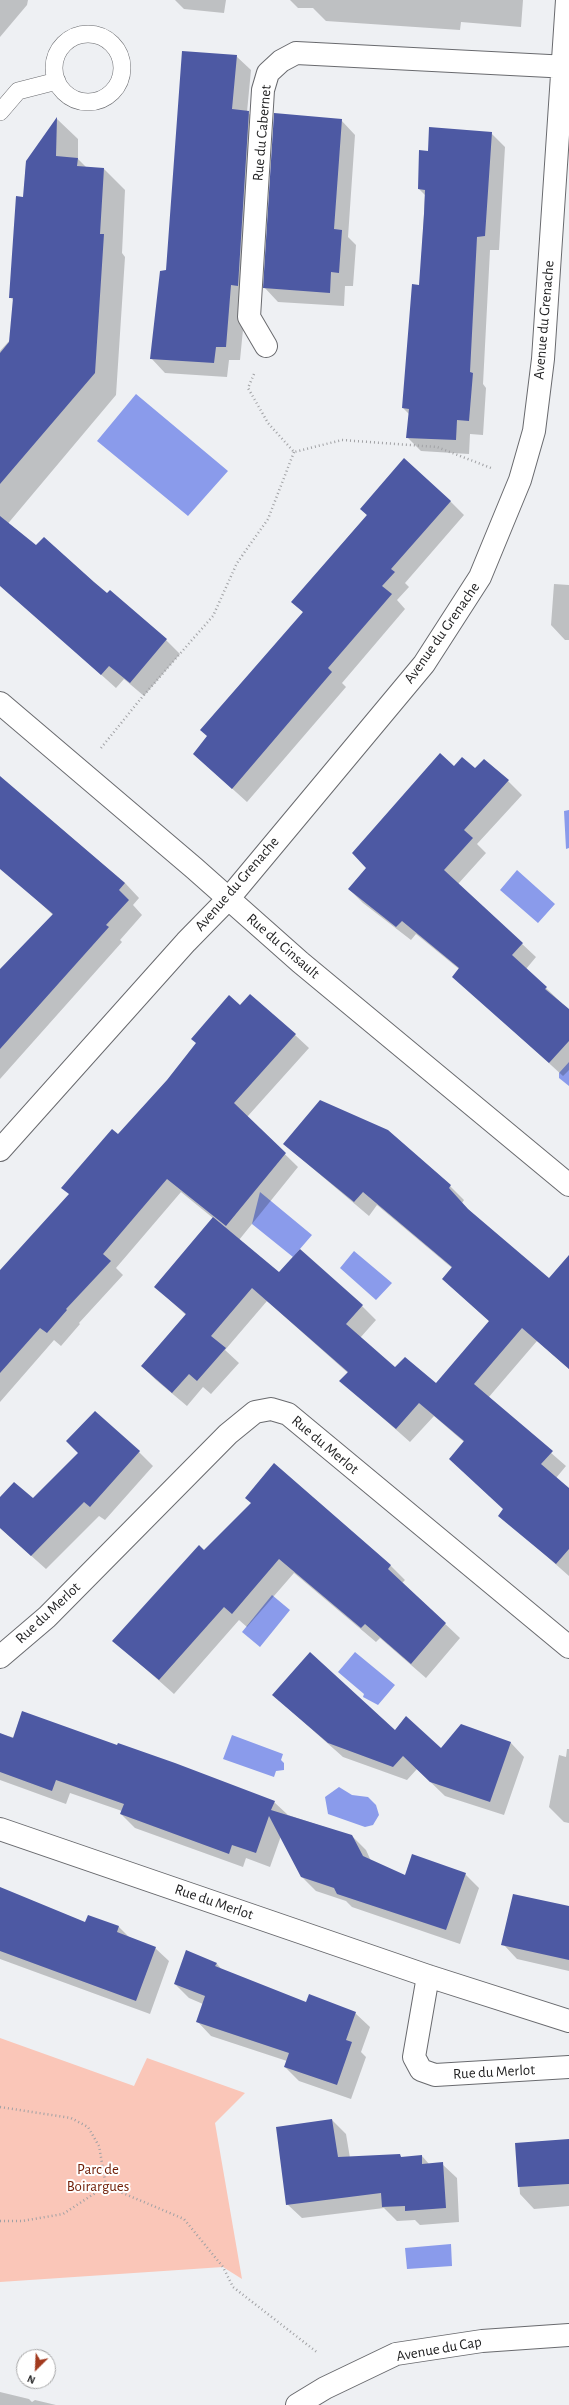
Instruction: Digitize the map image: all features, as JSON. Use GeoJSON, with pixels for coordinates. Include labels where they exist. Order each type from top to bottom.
{"type":"FeatureCollection","features":[{"type":"Feature","properties":{"kind":"street","name":"Avenue du Grenache"},"geometry":{"type":"LineString","coordinates":[[0,1150],[186,942],[229,898],[424,664],[480,577],[520,480],[534,431],[542,359],[566,67],[567,0]]}},
{"type":"Feature","properties":{"kind":"street","name":"Rue du Cabernet"},"geometry":{"type":"LineString","coordinates":[[266,346],[249,317],[263,90],[268,73],[277,65],[296,53],[566,67]]}},
{"type":"Feature","properties":{"kind":"street","name":"Rue du Cinsault"},"geometry":{"type":"LineString","coordinates":[[0,703],[229,898],[300,962],[569,1185]]}},
{"type":"Feature","properties":{"kind":"street","name":"Rue du Merlot"},"geometry":{"type":"LineString","coordinates":[[0,1657],[47,1617],[228,1434],[255,1412],[271,1409],[288,1414],[569,1647]]}},
{"type":"Feature","properties":{"kind":"street","name":"Rue du Merlot"},"geometry":{"type":"LineString","coordinates":[[0,1829],[428,1976],[569,2021]]}},
{"type":"Feature","properties":{"kind":"street","name":"Rue du Merlot"},"geometry":{"type":"LineString","coordinates":[[428,1976],[414,2058],[421,2070],[435,2075],[569,2067]]}},
{"type":"Feature","properties":{"kind":"street","name":"Avenue du Cap"},"geometry":{"type":"LineString","coordinates":[[297,2405],[326,2388],[396,2354],[482,2341],[569,2335]]}},
{"type":"Feature","properties":{"kind":"lane"},"geometry":{"type":"LineString","coordinates":[[87,33],[108,39],[121,57],[123,68],[115,90],[106,98],[95,102],[83,102],[72,98],[63,91],[57,81],[54,70],[55,59],[67,41],[76,36],[87,33]]}},
{"type":"Feature","properties":{"kind":"lane"},"geometry":{"type":"LineString","coordinates":[[0,112],[18,91],[57,81]]}},
{"type":"Feature","properties":{"kind":"path"},"geometry":{"type":"LineString","coordinates":[[266,346],[248,388],[268,423],[294,452]]}},
{"type":"Feature","properties":{"kind":"path"},"geometry":{"type":"LineString","coordinates":[[294,452],[342,440],[437,447],[520,480]]}},
{"type":"Feature","properties":{"kind":"path"},"geometry":{"type":"LineString","coordinates":[[82,772],[143,696],[214,616],[237,563],[268,519],[294,452]]}},
{"type":"Feature","properties":{"kind":"path"},"geometry":{"type":"LineString","coordinates":[[0,2107],[72,2118],[88,2127],[99,2146],[106,2186]]}},
{"type":"Feature","properties":{"kind":"path"},"geometry":{"type":"LineString","coordinates":[[0,2221],[22,2221],[63,2214],[106,2186]]}},
{"type":"Feature","properties":{"kind":"path"},"geometry":{"type":"LineString","coordinates":[[106,2186],[184,2219],[223,2267],[233,2287],[318,2353]]}},
{"type":"Feature","properties":{"kind":"green space","name":"Parc de Boirargues"},"geometry":{"type":"Polygon","coordinates":[[[0,2038],[134,2086],[147,2058],[245,2093],[215,2123],[242,2279],[223,2267],[0,2282],[0,2038]]]}},
{"type":"Feature","properties":{"kind":"water"},"geometry":{"type":"Polygon","coordinates":[[[136,394],[228,471],[188,516],[97,441],[136,394]]]}},
{"type":"Feature","properties":{"kind":"water"},"geometry":{"type":"Polygon","coordinates":[[[569,810],[569,848],[566,849],[564,811],[569,810]]]}},
{"type":"Feature","properties":{"kind":"water"},"geometry":{"type":"Polygon","coordinates":[[[517,870],[555,904],[538,923],[500,890],[517,870]]]}},
{"type":"Feature","properties":{"kind":"water"},"geometry":{"type":"Polygon","coordinates":[[[569,1062],[569,1086],[559,1078],[559,1073],[569,1062]]]}},
{"type":"Feature","properties":{"kind":"water"},"geometry":{"type":"Polygon","coordinates":[[[260,1192],[312,1235],[293,1257],[252,1224],[260,1192]]]}},
{"type":"Feature","properties":{"kind":"water"},"geometry":{"type":"Polygon","coordinates":[[[354,1251],[392,1283],[376,1300],[340,1268],[354,1251]]]}},
{"type":"Feature","properties":{"kind":"water"},"geometry":{"type":"Polygon","coordinates":[[[272,1595],[290,1610],[260,1647],[242,1632],[272,1595]]]}},
{"type":"Feature","properties":{"kind":"water"},"geometry":{"type":"Polygon","coordinates":[[[355,1652],[395,1685],[378,1705],[363,1697],[364,1694],[338,1672],[355,1652]]]}},
{"type":"Feature","properties":{"kind":"water"},"geometry":{"type":"Polygon","coordinates":[[[232,1735],[283,1754],[281,1760],[284,1763],[284,1770],[276,1771],[274,1777],[223,1759],[232,1735]]]}},
{"type":"Feature","properties":{"kind":"water"},"geometry":{"type":"Polygon","coordinates":[[[339,1787],[352,1795],[368,1797],[376,1805],[379,1815],[373,1825],[365,1827],[328,1814],[325,1797],[339,1787]]]}},
{"type":"Feature","properties":{"kind":"water"},"geometry":{"type":"Polygon","coordinates":[[[451,2244],[452,2266],[407,2269],[405,2248],[451,2244]]]}},
{"type":"Feature","properties":{"kind":"building"},"geometry":{"type":"Polygon","coordinates":[[[182,51],[237,55],[232,109],[249,111],[238,286],[231,285],[226,347],[216,347],[214,363],[150,359],[160,271],[166,270],[182,51]]]}},
{"type":"Feature","properties":{"kind":"building"},"geometry":{"type":"Polygon","coordinates":[[[274,113],[342,119],[334,229],[342,230],[339,273],[331,272],[330,293],[263,288],[274,113]]]}},
{"type":"Feature","properties":{"kind":"building"},"geometry":{"type":"Polygon","coordinates":[[[57,117],[56,156],[78,158],[77,166],[104,168],[100,234],[104,234],[95,373],[0,484],[0,353],[9,342],[13,298],[9,298],[16,196],[23,197],[26,161],[57,117]]]}},
{"type":"Feature","properties":{"kind":"building"},"geometry":{"type":"Polygon","coordinates":[[[429,127],[492,132],[485,236],[477,237],[470,372],[473,373],[469,421],[457,420],[456,440],[406,438],[409,409],[402,408],[412,284],[419,285],[424,214],[425,190],[418,189],[419,150],[428,151],[429,127]]]}},
{"type":"Feature","properties":{"kind":"building"},"geometry":{"type":"Polygon","coordinates":[[[404,458],[451,501],[391,569],[395,572],[382,586],[392,594],[328,668],[332,672],[232,789],[193,754],[207,736],[200,730],[303,612],[291,602],[367,515],[360,509],[404,458]]]}},
{"type":"Feature","properties":{"kind":"building"},"geometry":{"type":"Polygon","coordinates":[[[0,516],[36,545],[44,537],[107,593],[110,590],[167,639],[130,683],[109,666],[101,675],[0,586],[0,516]]]}},
{"type":"Feature","properties":{"kind":"building"},"geometry":{"type":"Polygon","coordinates":[[[440,753],[454,766],[462,757],[475,768],[484,759],[509,780],[464,830],[473,838],[444,870],[523,943],[512,955],[547,987],[545,989],[569,1009],[569,1041],[549,1063],[452,977],[459,968],[402,921],[396,927],[348,889],[366,868],[352,853],[440,753]]]}},
{"type":"Feature","properties":{"kind":"building"},"geometry":{"type":"Polygon","coordinates":[[[0,776],[125,883],[119,890],[129,900],[106,925],[109,927],[0,1049],[0,969],[53,914],[0,869],[0,776]]]}},
{"type":"Feature","properties":{"kind":"building"},"geometry":{"type":"Polygon","coordinates":[[[250,994],[296,1034],[234,1103],[286,1153],[226,1226],[167,1179],[103,1254],[111,1261],[66,1309],[67,1310],[47,1333],[40,1328],[0,1373],[0,1270],[69,1194],[61,1188],[112,1129],[118,1134],[167,1080],[196,1043],[191,1039],[229,995],[240,1005],[250,994]]]}},
{"type":"Feature","properties":{"kind":"building"},"geometry":{"type":"Polygon","coordinates":[[[320,1100],[388,1130],[451,1185],[449,1188],[468,1209],[549,1278],[569,1255],[569,1369],[522,1328],[474,1384],[553,1451],[541,1464],[569,1488],[569,1549],[556,1564],[498,1516],[503,1509],[449,1459],[464,1441],[419,1403],[396,1429],[339,1381],[348,1372],[252,1288],[211,1336],[226,1348],[197,1381],[189,1374],[172,1393],[141,1366],[186,1314],[154,1287],[213,1217],[279,1272],[300,1249],[363,1305],[346,1324],[395,1367],[405,1357],[436,1383],[489,1321],[442,1279],[452,1267],[363,1192],[354,1202],[283,1144],[320,1100]]]}},
{"type":"Feature","properties":{"kind":"building"},"geometry":{"type":"Polygon","coordinates":[[[95,1411],[140,1451],[90,1507],[84,1502],[31,1556],[0,1528],[0,1497],[14,1482],[33,1498],[78,1453],[66,1441],[95,1411]]]}},
{"type":"Feature","properties":{"kind":"building"},"geometry":{"type":"Polygon","coordinates":[[[274,1463],[391,1565],[388,1569],[446,1623],[411,1664],[365,1624],[361,1628],[279,1559],[232,1614],[224,1607],[159,1680],[112,1641],[199,1545],[204,1550],[251,1503],[245,1498],[274,1463]]]}},
{"type":"Feature","properties":{"kind":"building"},"geometry":{"type":"Polygon","coordinates":[[[310,1652],[395,1730],[406,1716],[441,1748],[461,1724],[511,1742],[490,1802],[430,1782],[403,1756],[393,1767],[328,1743],[272,1695],[310,1652]]]}},
{"type":"Feature","properties":{"kind":"building"},"geometry":{"type":"Polygon","coordinates":[[[22,1711],[117,1745],[118,1743],[175,1763],[275,1801],[271,1810],[352,1835],[363,1856],[405,1875],[412,1854],[466,1873],[446,1930],[337,1894],[334,1888],[301,1877],[269,1816],[256,1853],[232,1845],[229,1854],[120,1814],[124,1804],[56,1780],[52,1791],[0,1772],[0,1733],[13,1738],[22,1711]]]}},
{"type":"Feature","properties":{"kind":"building"},"geometry":{"type":"Polygon","coordinates":[[[0,1887],[85,1922],[88,1915],[119,1926],[117,1932],[156,1947],[136,2001],[0,1951],[0,1887]]]}},
{"type":"Feature","properties":{"kind":"building"},"geometry":{"type":"Polygon","coordinates":[[[513,1894],[569,1906],[569,1960],[501,1945],[513,1894]]]}},
{"type":"Feature","properties":{"kind":"building"},"geometry":{"type":"Polygon","coordinates":[[[186,1950],[217,1963],[215,1966],[306,2002],[309,1994],[356,2012],[346,2040],[352,2042],[337,2085],[284,2067],[289,2053],[196,2022],[205,1996],[174,1984],[186,1950]]]}},
{"type":"Feature","properties":{"kind":"building"},"geometry":{"type":"Polygon","coordinates":[[[332,2119],[338,2157],[400,2154],[401,2157],[422,2155],[422,2164],[443,2162],[446,2208],[405,2211],[405,2206],[382,2207],[381,2193],[286,2205],[276,2127],[332,2119]]]}},
{"type":"Feature","properties":{"kind":"building"},"geometry":{"type":"Polygon","coordinates":[[[569,2139],[569,2184],[518,2187],[515,2143],[569,2139]]]}}]}
